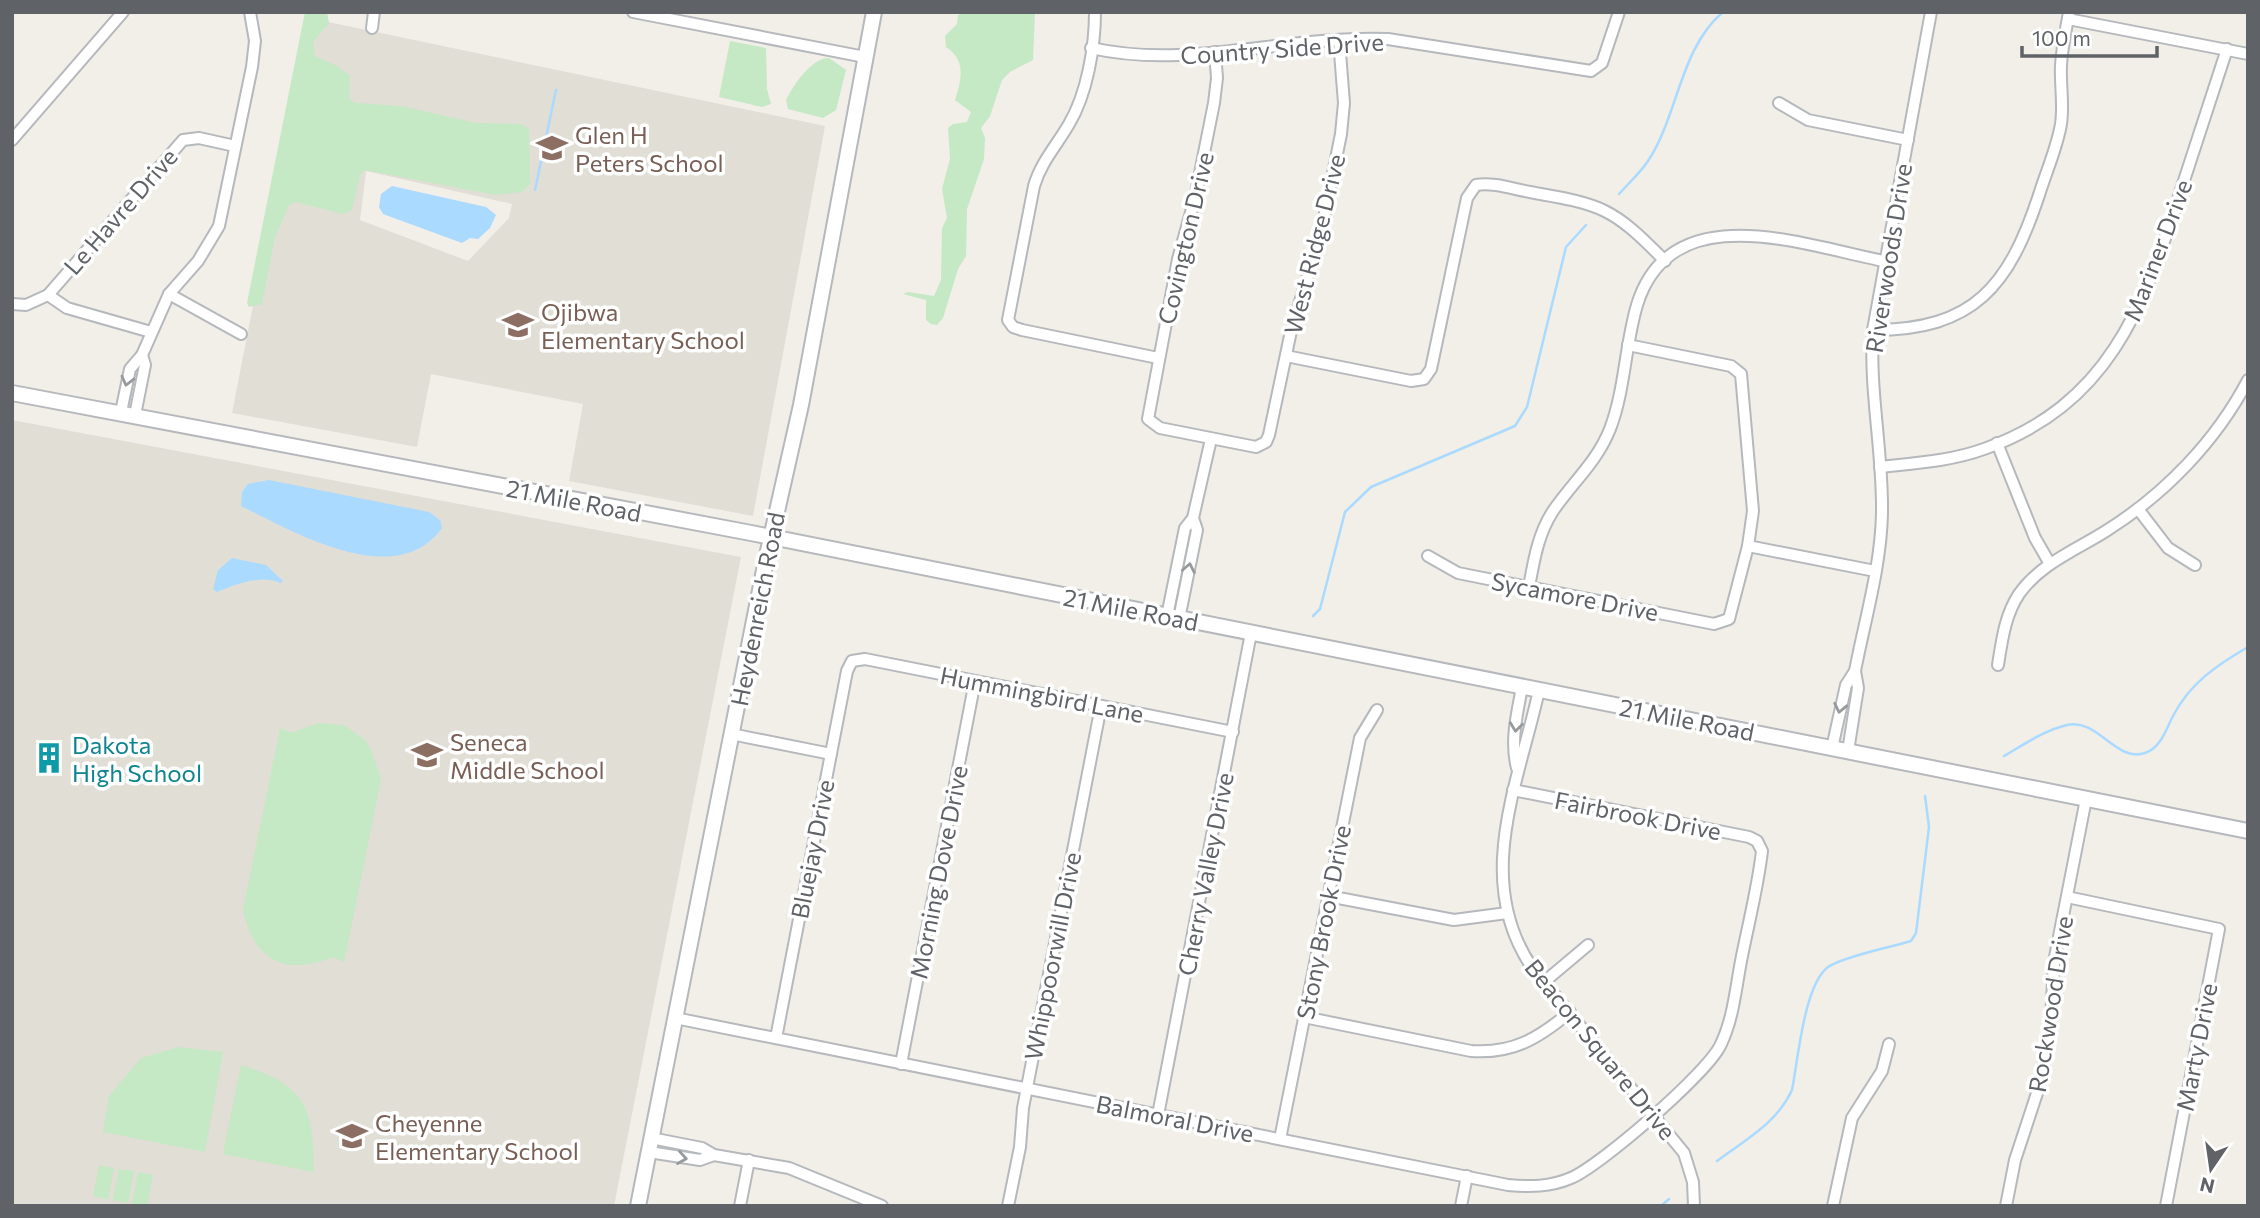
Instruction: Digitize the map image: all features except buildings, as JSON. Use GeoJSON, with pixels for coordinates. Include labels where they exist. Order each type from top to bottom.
{"type":"FeatureCollection","features":[{"type":"Feature","properties":{"kind":"street"},"geometry":{"type":"LineString","coordinates":[[13,139],[123,12]]}},
{"type":"Feature","properties":{"kind":"street"},"geometry":{"type":"LineString","coordinates":[[128,414],[145,365],[142,355],[169,294],[198,261],[219,226],[255,41],[250,12]]}},
{"type":"Feature","properties":{"kind":"street"},"geometry":{"type":"LineString","coordinates":[[372,27],[374,12]]}},
{"type":"Feature","properties":{"kind":"street"},"geometry":{"type":"LineString","coordinates":[[633,12],[865,57]]}},
{"type":"Feature","properties":{"kind":"street","name":"Heydenreich Road"},"geometry":{"type":"LineString","coordinates":[[638,1206],[771,537],[801,405],[874,12]]}},
{"type":"Feature","properties":{"kind":"street"},"geometry":{"type":"LineString","coordinates":[[1095,12],[1091,48],[1074,115],[1041,167],[1034,186],[1008,313],[1010,324],[1022,330],[1158,358]]}},
{"type":"Feature","properties":{"kind":"street","name":"Country Side Drive"},"geometry":{"type":"LineString","coordinates":[[1091,48],[1146,56],[1339,40],[1404,41],[1511,61],[1585,71],[1596,69],[1605,57],[1619,12]]}},
{"type":"Feature","properties":{"kind":"street","name":"Riverwoods Drive"},"geometry":{"type":"LineString","coordinates":[[1832,748],[1843,693],[1855,671],[1875,571],[1882,516],[1871,373],[1873,330],[1931,12]]}},
{"type":"Feature","properties":{"kind":"street"},"geometry":{"type":"LineString","coordinates":[[1873,330],[1914,328],[1952,316],[1985,295],[2010,266],[2026,233],[2059,133],[2062,103],[2061,64],[2069,15],[2248,54]]}},
{"type":"Feature","properties":{"kind":"street","name":"West Ridge Drive"},"geometry":{"type":"LineString","coordinates":[[1212,439],[1252,447],[1263,444],[1269,435],[1286,356],[1321,233],[1341,134],[1344,103],[1339,40]]}},
{"type":"Feature","properties":{"kind":"street","name":"Mariner Drive"},"geometry":{"type":"LineString","coordinates":[[1880,467],[1963,455],[1997,443],[2038,423],[2076,394],[2099,370],[2128,331],[2157,265],[2227,50]]}},
{"type":"Feature","properties":{"kind":"street","name":"Covington Drive"},"geometry":{"type":"LineString","coordinates":[[1212,439],[1160,428],[1150,423],[1148,410],[1214,103],[1217,78],[1215,52]]}},
{"type":"Feature","properties":{"kind":"street"},"geometry":{"type":"LineString","coordinates":[[1779,103],[1808,120],[1908,140]]}},
{"type":"Feature","properties":{"kind":"street","name":"Le Havre Drive"},"geometry":{"type":"LineString","coordinates":[[12,304],[26,305],[48,295],[183,140],[199,138],[235,146]]}},
{"type":"Feature","properties":{"kind":"street"},"geometry":{"type":"LineString","coordinates":[[1286,356],[1411,381],[1424,379],[1431,369],[1467,198],[1473,187],[1486,184],[1582,201],[1606,209],[1626,222],[1665,261]]}},
{"type":"Feature","properties":{"kind":"street"},"geometry":{"type":"LineString","coordinates":[[1529,587],[1538,543],[1547,521],[1588,470],[1606,439],[1614,417],[1628,345],[1642,293],[1665,261],[1688,245],[1706,237],[1740,234],[1884,261]]}},
{"type":"Feature","properties":{"kind":"street"},"geometry":{"type":"LineString","coordinates":[[169,294],[241,334]]}},
{"type":"Feature","properties":{"kind":"street"},"geometry":{"type":"LineString","coordinates":[[48,295],[67,308],[151,332]]}},
{"type":"Feature","properties":{"kind":"street"},"geometry":{"type":"LineString","coordinates":[[1628,345],[1731,366],[1738,371],[1742,379],[1752,481],[1753,511],[1748,546],[1875,571]]}},
{"type":"Feature","properties":{"kind":"street"},"geometry":{"type":"LineString","coordinates":[[1998,665],[2004,629],[2014,602],[2027,584],[2050,564],[2138,509],[2187,464],[2243,401],[2248,380]]}},
{"type":"Feature","properties":{"kind":"street","name":"21 Mile Road"},"geometry":{"type":"LineString","coordinates":[[12,393],[771,537],[2248,831]]}},
{"type":"Feature","properties":{"kind":"street"},"geometry":{"type":"LineString","coordinates":[[1173,617],[1197,530],[1193,518],[1212,439]]}},
{"type":"Feature","properties":{"kind":"street"},"geometry":{"type":"LineString","coordinates":[[1997,443],[2031,529],[2050,564]]}},
{"type":"Feature","properties":{"kind":"street"},"geometry":{"type":"LineString","coordinates":[[2138,509],[2168,548],[2195,565]]}},
{"type":"Feature","properties":{"kind":"street","name":"Sycamore Drive"},"geometry":{"type":"LineString","coordinates":[[1428,556],[1458,573],[1714,624],[1725,622],[1733,610],[1748,546]]}},
{"type":"Feature","properties":{"kind":"street","name":"Cherry Valley Drive"},"geometry":{"type":"LineString","coordinates":[[1158,1115],[1251,633]]}},
{"type":"Feature","properties":{"kind":"street","name":"Hummingbird Lane"},"geometry":{"type":"LineString","coordinates":[[852,661],[865,659],[1233,732]]}},
{"type":"Feature","properties":{"kind":"street","name":"Bluejay Drive"},"geometry":{"type":"LineString","coordinates":[[776,1038],[847,671],[852,661]]}},
{"type":"Feature","properties":{"kind":"street","name":"Riverwoods Drive"},"geometry":{"type":"LineString","coordinates":[[1848,751],[1858,688],[1855,671]]}},
{"type":"Feature","properties":{"kind":"street","name":"Morning Dove Drive"},"geometry":{"type":"LineString","coordinates":[[901,1063],[975,681]]}},
{"type":"Feature","properties":{"kind":"street","name":"Beacon Square Drive"},"geometry":{"type":"LineString","coordinates":[[1517,768],[1514,729],[1522,687]]}},
{"type":"Feature","properties":{"kind":"street","name":"Beacon Square Drive"},"geometry":{"type":"LineString","coordinates":[[1539,690],[1525,754],[1517,768],[1502,854],[1501,880],[1507,913],[1523,954],[1684,1153],[1693,1182],[1694,1206]]}},
{"type":"Feature","properties":{"kind":"street","name":"Whippoorwill Drive"},"geometry":{"type":"LineString","coordinates":[[1008,1206],[1020,1147],[1027,1089],[1101,706]]}},
{"type":"Feature","properties":{"kind":"street","name":"Stony Brook Drive"},"geometry":{"type":"LineString","coordinates":[[1279,1139],[1360,737],[1377,710]]}},
{"type":"Feature","properties":{"kind":"street"},"geometry":{"type":"LineString","coordinates":[[731,734],[831,754]]}},
{"type":"Feature","properties":{"kind":"street","name":"Fairbrook Drive"},"geometry":{"type":"LineString","coordinates":[[1513,790],[1749,837],[1760,844]]}},
{"type":"Feature","properties":{"kind":"street","name":"Rockwood Drive"},"geometry":{"type":"LineString","coordinates":[[2006,1206],[2015,1160],[2042,1072],[2051,1022],[2054,962],[2086,799]]}},
{"type":"Feature","properties":{"kind":"street","name":"Balmoral Drive"},"geometry":{"type":"LineString","coordinates":[[675,1018],[1532,1187],[1565,1181],[1601,1158],[1706,1068],[1723,1042],[1762,854],[1760,844]]}},
{"type":"Feature","properties":{"kind":"street"},"geometry":{"type":"LineString","coordinates":[[1328,896],[1454,920],[1507,913]]}},
{"type":"Feature","properties":{"kind":"street","name":"Marty Drive"},"geometry":{"type":"LineString","coordinates":[[2067,897],[2218,929],[2166,1206]]}},
{"type":"Feature","properties":{"kind":"street"},"geometry":{"type":"LineString","coordinates":[[1544,982],[1588,944]]}},
{"type":"Feature","properties":{"kind":"street"},"geometry":{"type":"LineString","coordinates":[[1304,1017],[1471,1051],[1494,1052],[1527,1044],[1570,1012]]}},
{"type":"Feature","properties":{"kind":"street"},"geometry":{"type":"LineString","coordinates":[[1833,1206],[1852,1118],[1882,1071],[1889,1044]]}},
{"type":"Feature","properties":{"kind":"street"},"geometry":{"type":"LineString","coordinates":[[650,1145],[702,1148],[714,1155],[789,1168],[882,1206]]}},
{"type":"Feature","properties":{"kind":"street"},"geometry":{"type":"LineString","coordinates":[[740,1206],[749,1160]]}},
{"type":"Feature","properties":{"kind":"street"},"geometry":{"type":"LineString","coordinates":[[1461,1206],[1466,1176]]}},
{"type":"Feature","properties":{"kind":"shaded area"},"geometry":{"type":"Polygon","coordinates":[[[309,18],[825,126],[753,516],[569,481],[583,404],[431,374],[417,447],[232,413],[309,18]],[[366,171],[360,220],[468,261],[509,218],[512,204],[366,171]]]}},
{"type":"Feature","properties":{"kind":"shaded area"},"geometry":{"type":"Polygon","coordinates":[[[12,420],[741,557],[614,1206],[12,1206],[12,420]]]}},
{"type":"Feature","properties":{"kind":"green space"},"geometry":{"type":"Polygon","coordinates":[[[305,12],[327,12],[329,23],[313,42],[315,56],[337,66],[350,76],[349,98],[355,103],[401,106],[476,123],[522,124],[529,129],[530,184],[522,192],[496,195],[364,170],[360,175],[352,210],[343,214],[296,202],[289,205],[275,237],[262,304],[249,307],[247,303],[305,12]]]}},
{"type":"Feature","properties":{"kind":"green space"},"geometry":{"type":"Polygon","coordinates":[[[1035,12],[1033,60],[1010,72],[1002,80],[990,116],[981,128],[985,138],[984,159],[967,209],[966,256],[958,269],[943,318],[937,325],[931,324],[926,320],[926,300],[903,294],[908,292],[934,296],[941,280],[942,228],[947,218],[942,189],[950,159],[948,128],[953,124],[967,122],[971,112],[955,100],[961,70],[957,58],[946,47],[945,36],[957,24],[958,15],[964,13],[1035,12]]]}},
{"type":"Feature","properties":{"kind":"green space"},"geometry":{"type":"Polygon","coordinates":[[[730,41],[766,48],[767,89],[771,104],[762,107],[719,97],[730,41]]]}},
{"type":"Feature","properties":{"kind":"green space"},"geometry":{"type":"Polygon","coordinates":[[[829,58],[846,70],[836,110],[823,118],[788,109],[786,100],[803,74],[822,59],[829,58]]]}},
{"type":"Feature","properties":{"kind":"green space"},"geometry":{"type":"Polygon","coordinates":[[[318,723],[344,725],[364,739],[371,749],[381,779],[344,962],[333,957],[316,963],[287,964],[274,960],[255,942],[243,910],[280,728],[291,733],[318,723]]]}},
{"type":"Feature","properties":{"kind":"green space"},"geometry":{"type":"Polygon","coordinates":[[[179,1047],[223,1052],[205,1152],[103,1132],[109,1096],[141,1058],[179,1047]]]}},
{"type":"Feature","properties":{"kind":"green space"},"geometry":{"type":"Polygon","coordinates":[[[241,1065],[280,1081],[301,1102],[308,1115],[311,1131],[314,1172],[223,1154],[241,1065]]]}},
{"type":"Feature","properties":{"kind":"green space"},"geometry":{"type":"Polygon","coordinates":[[[99,1165],[114,1168],[108,1199],[93,1196],[99,1165]]]}},
{"type":"Feature","properties":{"kind":"green space"},"geometry":{"type":"Polygon","coordinates":[[[119,1169],[134,1171],[128,1203],[113,1200],[119,1169]]]}},
{"type":"Feature","properties":{"kind":"green space"},"geometry":{"type":"Polygon","coordinates":[[[138,1172],[153,1175],[147,1206],[132,1204],[138,1172]]]}},
{"type":"Feature","properties":{"kind":"water"},"geometry":{"type":"Polygon","coordinates":[[[392,186],[486,207],[496,215],[490,228],[478,239],[470,238],[462,243],[383,214],[379,207],[381,194],[392,186]]]}},
{"type":"Feature","properties":{"kind":"water"},"geometry":{"type":"Polygon","coordinates":[[[269,480],[429,512],[440,520],[442,528],[422,546],[399,555],[372,556],[344,551],[288,529],[241,506],[242,492],[248,484],[269,480]]]}},
{"type":"Feature","properties":{"kind":"water"},"geometry":{"type":"Polygon","coordinates":[[[232,558],[266,565],[283,581],[249,581],[217,592],[213,589],[218,570],[232,558]]]}},
{"type":"Feature","properties":{"kind":"waterway"},"geometry":{"type":"LineString","coordinates":[[1619,194],[1648,161],[1666,124],[1697,44],[1723,12]]}},
{"type":"Feature","properties":{"kind":"waterway"},"geometry":{"type":"LineString","coordinates":[[535,190],[556,90]]}},
{"type":"Feature","properties":{"kind":"waterway"},"geometry":{"type":"LineString","coordinates":[[1313,616],[1320,609],[1345,512],[1371,487],[1515,426],[1527,407],[1566,247],[1586,225]]}},
{"type":"Feature","properties":{"kind":"waterway"},"geometry":{"type":"LineString","coordinates":[[2004,756],[2034,738],[2067,725],[2088,728],[2125,752],[2135,754],[2151,751],[2159,743],[2180,704],[2196,684],[2248,647]]}},
{"type":"Feature","properties":{"kind":"waterway"},"geometry":{"type":"LineString","coordinates":[[1717,1161],[1759,1130],[1786,1102],[1792,1090],[1808,1006],[1820,976],[1835,963],[1911,941],[1916,933],[1929,827],[1925,796]]}},
{"type":"Feature","properties":{"kind":"waterway"},"geometry":{"type":"LineString","coordinates":[[1661,1206],[1669,1199]]}},
{"type":"Feature","properties":{"kind":"place","name":"Glen H Peters School"},"geometry":{"type":"Point","coordinates":[552,148]}},
{"type":"Feature","properties":{"kind":"place","name":"Ojibwa Elementary School"},"geometry":{"type":"Point","coordinates":[518,325]}},
{"type":"Feature","properties":{"kind":"place","name":"Seneca Middle School"},"geometry":{"type":"Point","coordinates":[427,755]}},
{"type":"Feature","properties":{"kind":"place","name":"Dakota High School"},"geometry":{"type":"Point","coordinates":[49,758]}},
{"type":"Feature","properties":{"kind":"place","name":"Cheyenne Elementary School"},"geometry":{"type":"Point","coordinates":[352,1136]}}]}
